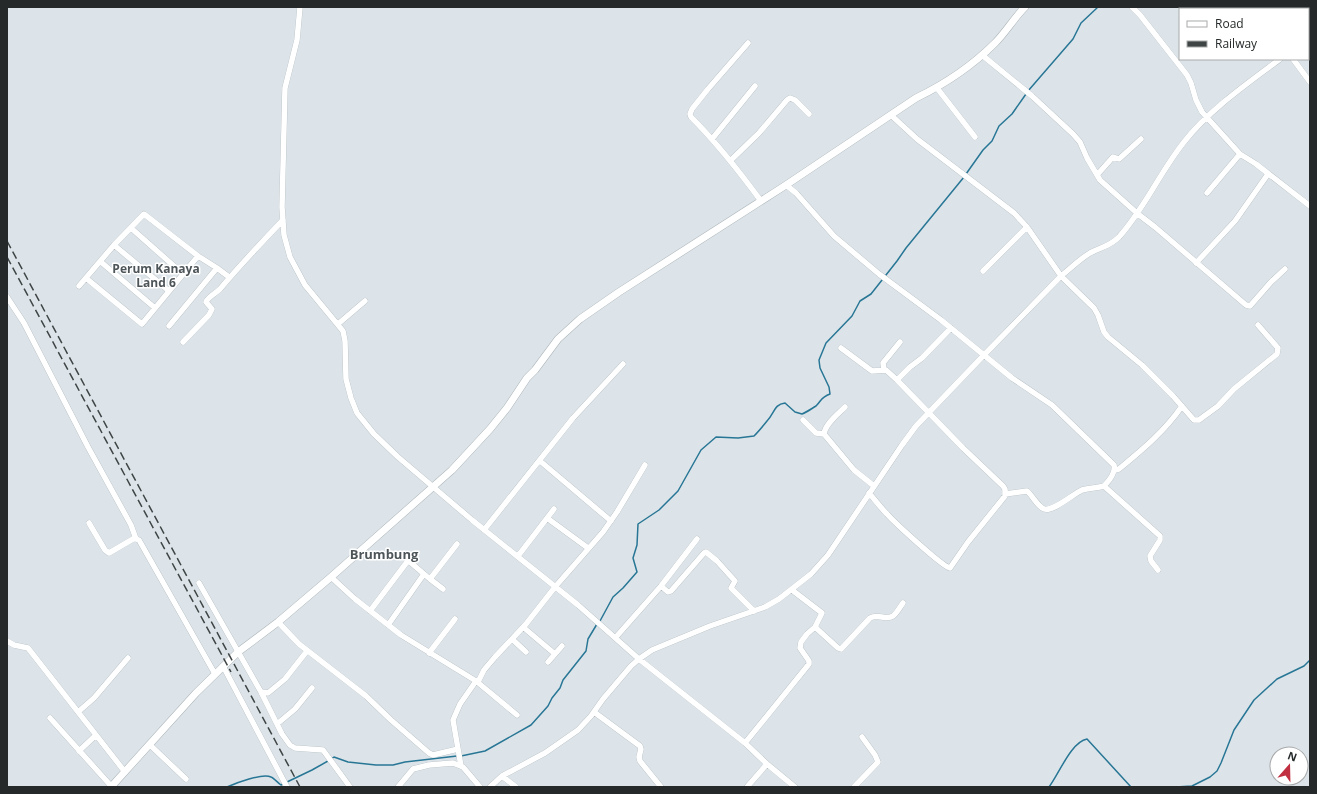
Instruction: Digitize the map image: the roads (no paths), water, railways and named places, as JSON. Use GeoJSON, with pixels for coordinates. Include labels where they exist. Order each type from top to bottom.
{"type":"FeatureCollection","features":[{"type":"Feature","properties":{"kind":"street"},"geometry":{"type":"LineString","coordinates":[[300,7],[297,40],[285,88],[282,207],[284,235],[290,257],[305,285],[343,331],[345,341],[346,379],[357,413],[374,434],[484,530],[518,556],[616,637],[639,658],[745,743],[767,764],[795,787]]}},
{"type":"Feature","properties":{"kind":"street"},"geometry":{"type":"LineString","coordinates":[[50,718],[111,787],[215,674],[238,652],[278,622],[331,578],[452,470],[490,429],[507,408],[526,378],[535,370],[558,339],[580,319],[619,292],[892,116],[916,98],[937,88],[957,75],[996,42],[1025,7]]}},
{"type":"Feature","properties":{"kind":"street"},"geometry":{"type":"LineString","coordinates":[[1132,7],[1187,75],[1196,100],[1206,117],[1226,136],[1240,154],[1256,164],[1310,206]]}},
{"type":"Feature","properties":{"kind":"street"},"geometry":{"type":"LineString","coordinates":[[748,43],[690,112],[691,117],[712,138],[739,170],[761,201]]}},
{"type":"Feature","properties":{"kind":"street"},"geometry":{"type":"LineString","coordinates":[[982,55],[1032,96],[1073,134],[1080,142],[1097,175],[1138,214],[1248,306],[1250,306],[1286,269]]}},
{"type":"Feature","properties":{"kind":"street"},"geometry":{"type":"LineString","coordinates":[[490,787],[502,776],[545,753],[573,734],[583,725],[603,699],[639,658],[652,650],[692,633],[771,604],[792,590],[811,574],[828,555],[902,444],[929,412],[1061,276],[1090,253],[1107,246],[1114,241],[1138,214],[1176,152],[1206,117],[1279,60]]}},
{"type":"Feature","properties":{"kind":"street"},"geometry":{"type":"LineString","coordinates":[[1294,60],[1310,82]]}},
{"type":"Feature","properties":{"kind":"street"},"geometry":{"type":"LineString","coordinates":[[712,138],[755,86]]}},
{"type":"Feature","properties":{"kind":"street"},"geometry":{"type":"LineString","coordinates":[[937,88],[975,137]]}},
{"type":"Feature","properties":{"kind":"street"},"geometry":{"type":"LineString","coordinates":[[730,161],[759,133],[790,98],[795,100],[809,114]]}},
{"type":"Feature","properties":{"kind":"street"},"geometry":{"type":"LineString","coordinates":[[892,116],[917,139],[1014,213],[1026,227],[1061,276],[1094,308],[1104,332],[1108,337],[1142,365],[1182,406],[1193,420],[1199,420],[1218,406],[1234,389],[1276,355],[1278,348],[1258,325]]}},
{"type":"Feature","properties":{"kind":"street"},"geometry":{"type":"LineString","coordinates":[[1097,175],[1113,157],[1119,160],[1141,139]]}},
{"type":"Feature","properties":{"kind":"street"},"geometry":{"type":"LineString","coordinates":[[1207,193],[1240,154]]}},
{"type":"Feature","properties":{"kind":"street"},"geometry":{"type":"LineString","coordinates":[[1196,263],[1235,221],[1268,174]]}},
{"type":"Feature","properties":{"kind":"street"},"geometry":{"type":"LineString","coordinates":[[786,185],[796,193],[834,236],[879,274],[951,328],[1012,378],[1052,405],[1114,465],[1115,470]]}},
{"type":"Feature","properties":{"kind":"street"},"geometry":{"type":"LineString","coordinates":[[79,286],[114,245],[145,214],[198,256],[229,277]]}},
{"type":"Feature","properties":{"kind":"street"},"geometry":{"type":"LineString","coordinates":[[183,342],[209,315],[212,309],[206,302],[208,298],[218,291],[229,277],[283,220]]}},
{"type":"Feature","properties":{"kind":"street"},"geometry":{"type":"LineString","coordinates":[[984,270],[1026,227]]}},
{"type":"Feature","properties":{"kind":"street"},"geometry":{"type":"LineString","coordinates":[[131,228],[183,274]]}},
{"type":"Feature","properties":{"kind":"street"},"geometry":{"type":"LineString","coordinates":[[114,245],[169,291]]}},
{"type":"Feature","properties":{"kind":"street"},"geometry":{"type":"LineString","coordinates":[[86,278],[140,324],[143,324],[198,256]]}},
{"type":"Feature","properties":{"kind":"street"},"geometry":{"type":"LineString","coordinates":[[101,262],[155,308]]}},
{"type":"Feature","properties":{"kind":"street"},"geometry":{"type":"LineString","coordinates":[[169,326],[217,268]]}},
{"type":"Feature","properties":{"kind":"street"},"geometry":{"type":"LineString","coordinates":[[7,297],[24,322],[88,447],[131,526],[136,539],[139,540],[215,674]]}},
{"type":"Feature","properties":{"kind":"street"},"geometry":{"type":"LineString","coordinates":[[338,324],[365,301]]}},
{"type":"Feature","properties":{"kind":"street"},"geometry":{"type":"LineString","coordinates":[[897,380],[922,358],[951,328]]}},
{"type":"Feature","properties":{"kind":"street"},"geometry":{"type":"LineString","coordinates":[[884,370],[882,364],[900,342]]}},
{"type":"Feature","properties":{"kind":"street"},"geometry":{"type":"LineString","coordinates":[[841,348],[873,372],[884,370],[888,371],[998,481],[1005,489],[1006,494]]}},
{"type":"Feature","properties":{"kind":"street"},"geometry":{"type":"LineString","coordinates":[[484,530],[573,418],[623,364]]}},
{"type":"Feature","properties":{"kind":"street"},"geometry":{"type":"LineString","coordinates":[[869,493],[888,515],[937,560],[950,568],[968,542],[1006,494],[1026,491],[1041,507],[1048,510],[1082,490],[1104,486],[1115,470],[1119,469],[1160,434],[1182,406]]}},
{"type":"Feature","properties":{"kind":"street"},"geometry":{"type":"LineString","coordinates":[[824,434],[828,425],[845,407]]}},
{"type":"Feature","properties":{"kind":"street"},"geometry":{"type":"LineString","coordinates":[[804,420],[816,433],[824,434],[854,470],[874,486]]}},
{"type":"Feature","properties":{"kind":"street"},"geometry":{"type":"LineString","coordinates":[[540,461],[611,521]]}},
{"type":"Feature","properties":{"kind":"street"},"geometry":{"type":"LineString","coordinates":[[480,787],[460,763],[453,720],[460,704],[484,670],[523,627],[611,521],[645,464]]}},
{"type":"Feature","properties":{"kind":"street"},"geometry":{"type":"LineString","coordinates":[[1104,486],[1160,536],[1160,540],[1150,556],[1158,570]]}},
{"type":"Feature","properties":{"kind":"street"},"geometry":{"type":"LineString","coordinates":[[518,556],[554,509]]}},
{"type":"Feature","properties":{"kind":"street"},"geometry":{"type":"LineString","coordinates":[[547,518],[588,548]]}},
{"type":"Feature","properties":{"kind":"street"},"geometry":{"type":"LineString","coordinates":[[88,523],[105,550],[109,553],[133,539],[136,539]]}},
{"type":"Feature","properties":{"kind":"street"},"geometry":{"type":"LineString","coordinates":[[616,637],[661,586],[697,539]]}},
{"type":"Feature","properties":{"kind":"street"},"geometry":{"type":"LineString","coordinates":[[430,579],[457,544]]}},
{"type":"Feature","properties":{"kind":"street"},"geometry":{"type":"LineString","coordinates":[[661,586],[668,592],[671,591],[704,552],[706,552],[715,558],[735,580],[731,588],[754,611]]}},
{"type":"Feature","properties":{"kind":"street"},"geometry":{"type":"LineString","coordinates":[[370,611],[406,562],[410,562],[443,589]]}},
{"type":"Feature","properties":{"kind":"street"},"geometry":{"type":"LineString","coordinates":[[388,625],[424,574]]}},
{"type":"Feature","properties":{"kind":"street"},"geometry":{"type":"LineString","coordinates":[[331,578],[388,625],[429,653],[444,660],[477,681],[517,715]]}},
{"type":"Feature","properties":{"kind":"street"},"geometry":{"type":"LineString","coordinates":[[199,583],[261,692],[282,734],[292,747],[320,749],[325,752],[350,787]]}},
{"type":"Feature","properties":{"kind":"street"},"geometry":{"type":"LineString","coordinates":[[745,743],[808,667],[809,661],[800,648],[800,645],[807,634],[815,627],[822,615],[821,612],[792,590]]}},
{"type":"Feature","properties":{"kind":"street"},"geometry":{"type":"LineString","coordinates":[[815,627],[841,649],[844,648],[870,618],[876,615],[887,618],[891,617],[903,603]]}},
{"type":"Feature","properties":{"kind":"street"},"geometry":{"type":"LineString","coordinates":[[429,653],[455,619]]}},
{"type":"Feature","properties":{"kind":"street"},"geometry":{"type":"LineString","coordinates":[[278,622],[298,644],[366,696],[391,720],[431,754],[458,750]]}},
{"type":"Feature","properties":{"kind":"street"},"geometry":{"type":"LineString","coordinates":[[523,627],[555,654]]}},
{"type":"Feature","properties":{"kind":"street"},"geometry":{"type":"LineString","coordinates":[[512,639],[526,652]]}},
{"type":"Feature","properties":{"kind":"street"},"geometry":{"type":"LineString","coordinates":[[7,641],[14,645],[28,648],[125,772]]}},
{"type":"Feature","properties":{"kind":"street"},"geometry":{"type":"LineString","coordinates":[[548,662],[562,646]]}},
{"type":"Feature","properties":{"kind":"street"},"geometry":{"type":"LineString","coordinates":[[261,692],[268,693],[285,679],[307,651]]}},
{"type":"Feature","properties":{"kind":"street"},"geometry":{"type":"LineString","coordinates":[[78,712],[94,698],[128,658]]}},
{"type":"Feature","properties":{"kind":"street"},"geometry":{"type":"LineString","coordinates":[[223,666],[287,787]]}},
{"type":"Feature","properties":{"kind":"street"},"geometry":{"type":"LineString","coordinates":[[277,724],[296,709],[312,688]]}},
{"type":"Feature","properties":{"kind":"street"},"geometry":{"type":"LineString","coordinates":[[594,712],[640,746],[640,761],[661,787]]}},
{"type":"Feature","properties":{"kind":"street"},"geometry":{"type":"LineString","coordinates":[[79,751],[96,735]]}},
{"type":"Feature","properties":{"kind":"street"},"geometry":{"type":"LineString","coordinates":[[854,787],[878,762],[875,755],[862,738]]}},
{"type":"Feature","properties":{"kind":"street"},"geometry":{"type":"LineString","coordinates":[[150,745],[186,779]]}},
{"type":"Feature","properties":{"kind":"street"},"geometry":{"type":"LineString","coordinates":[[398,787],[413,769],[429,765],[460,763]]}},
{"type":"Feature","properties":{"kind":"street"},"geometry":{"type":"LineString","coordinates":[[747,787],[767,764]]}},
{"type":"Feature","properties":{"kind":"street"},"geometry":{"type":"LineString","coordinates":[[502,776],[516,787]]}},
{"type":"Feature","properties":{"kind":"waterway"},"geometry":{"type":"LineString","coordinates":[[1028,91],[1073,39],[1081,23],[1098,7]]}},
{"type":"Feature","properties":{"kind":"waterway"},"geometry":{"type":"LineString","coordinates":[[966,174],[983,150],[992,141],[999,126],[1012,114],[1026,94]]}},
{"type":"Feature","properties":{"kind":"waterway"},"geometry":{"type":"LineString","coordinates":[[600,621],[613,597],[637,572],[633,558],[637,545],[638,524],[659,510],[678,491],[701,450],[716,437],[738,438],[754,436],[776,407],[781,404],[785,403],[795,412],[802,414],[816,406],[823,398],[830,394],[829,387],[820,368],[819,360],[826,343],[852,316],[860,301],[871,294],[906,248],[964,177]]}},
{"type":"Feature","properties":{"kind":"waterway"},"geometry":{"type":"LineString","coordinates":[[461,756],[485,751],[531,725],[548,706],[560,688],[563,680],[586,651],[588,639],[597,624]]}},
{"type":"Feature","properties":{"kind":"waterway"},"geometry":{"type":"LineString","coordinates":[[1176,787],[1192,786],[1210,777],[1217,771],[1234,730],[1254,700],[1277,679],[1304,666],[1310,660]]}},
{"type":"Feature","properties":{"kind":"waterway"},"geometry":{"type":"LineString","coordinates":[[1049,787],[1071,752],[1081,741],[1087,739],[1131,787]]}},
{"type":"Feature","properties":{"kind":"waterway"},"geometry":{"type":"LineString","coordinates":[[331,759],[334,757],[348,762],[393,765],[405,762],[457,756]]}},
{"type":"Feature","properties":{"kind":"waterway"},"geometry":{"type":"LineString","coordinates":[[287,782],[328,761]]}},
{"type":"Feature","properties":{"kind":"waterway"},"geometry":{"type":"LineString","coordinates":[[227,787],[262,776],[271,777],[281,785],[283,784]]}},
{"type":"Feature","properties":{"kind":"railway"},"geometry":{"type":"LineString","coordinates":[[7,241],[300,787]]}},
{"type":"Feature","properties":{"kind":"railway"},"geometry":{"type":"LineString","coordinates":[[7,257],[231,672]]}},
{"type":"Feature","properties":{"kind":"district","name":"Perum Kanaya Land 6"},"geometry":{"type":"Point","coordinates":[156,276]}},
{"type":"Feature","properties":{"kind":"district","name":"Brumbung"},"geometry":{"type":"Point","coordinates":[384,554]}}]}
